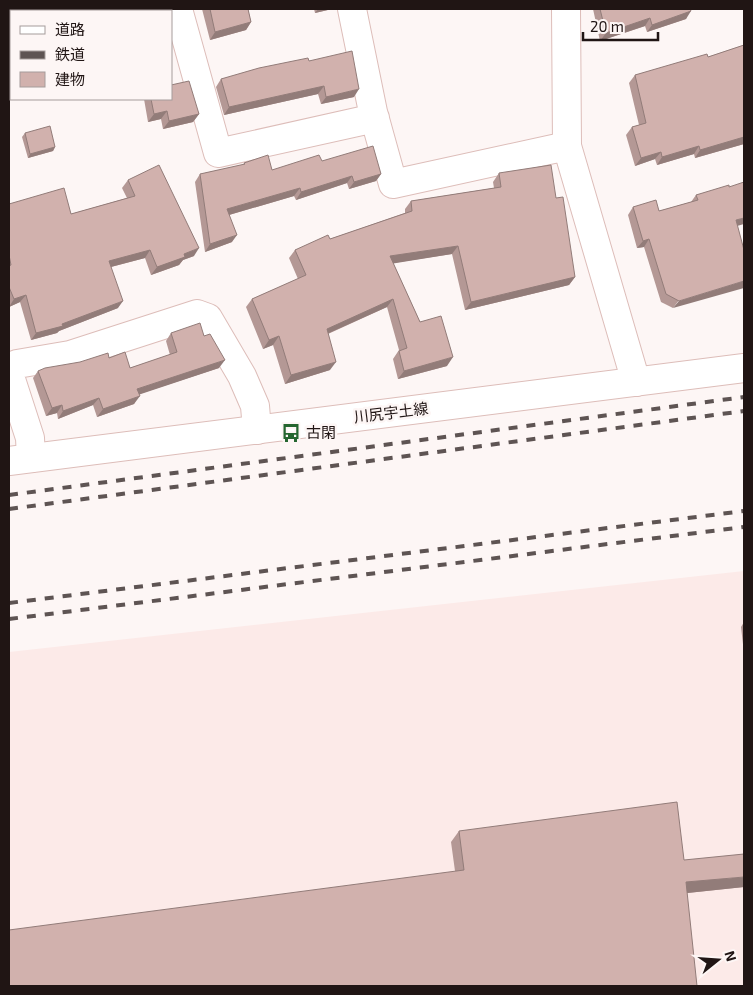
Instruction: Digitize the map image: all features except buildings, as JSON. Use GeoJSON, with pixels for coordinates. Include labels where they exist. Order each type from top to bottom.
{"type":"FeatureCollection","features":[{"type":"Feature","properties":{"kind":"street"},"geometry":{"type":"LineString","coordinates":[[178,9],[218,153],[375,118]]}},
{"type":"Feature","properties":{"kind":"street"},"geometry":{"type":"LineString","coordinates":[[352,9],[375,118],[393,184],[567,146]]}},
{"type":"Feature","properties":{"kind":"street"},"geometry":{"type":"LineString","coordinates":[[566,9],[567,146],[636,382]]}},
{"type":"Feature","properties":{"kind":"street"},"geometry":{"type":"LineString","coordinates":[[9,367],[70,355],[197,314],[208,318],[242,376],[254,406],[257,430]]}},
{"type":"Feature","properties":{"kind":"street","name":"川尻宇土線"},"geometry":{"type":"LineString","coordinates":[[20,459],[744,368]]}},
{"type":"Feature","properties":{"kind":"street"},"geometry":{"type":"LineString","coordinates":[[9,373],[30,438],[20,459]]}},
{"type":"Feature","properties":{"kind":"shaded area"},"geometry":{"type":"Polygon","coordinates":[[[744,571],[744,986],[9,986],[9,652],[744,571]]]}},
{"type":"Feature","properties":{"kind":"railway"},"geometry":{"type":"LineString","coordinates":[[9,495],[744,397]]}},
{"type":"Feature","properties":{"kind":"railway"},"geometry":{"type":"LineString","coordinates":[[9,509],[744,411]]}},
{"type":"Feature","properties":{"kind":"railway"},"geometry":{"type":"LineString","coordinates":[[9,603],[744,511]]}},
{"type":"Feature","properties":{"kind":"railway"},"geometry":{"type":"LineString","coordinates":[[9,619],[744,527]]}},
{"type":"Feature","properties":{"kind":"place","name":"古閑"},"geometry":{"type":"Point","coordinates":[291,433]}}]}
